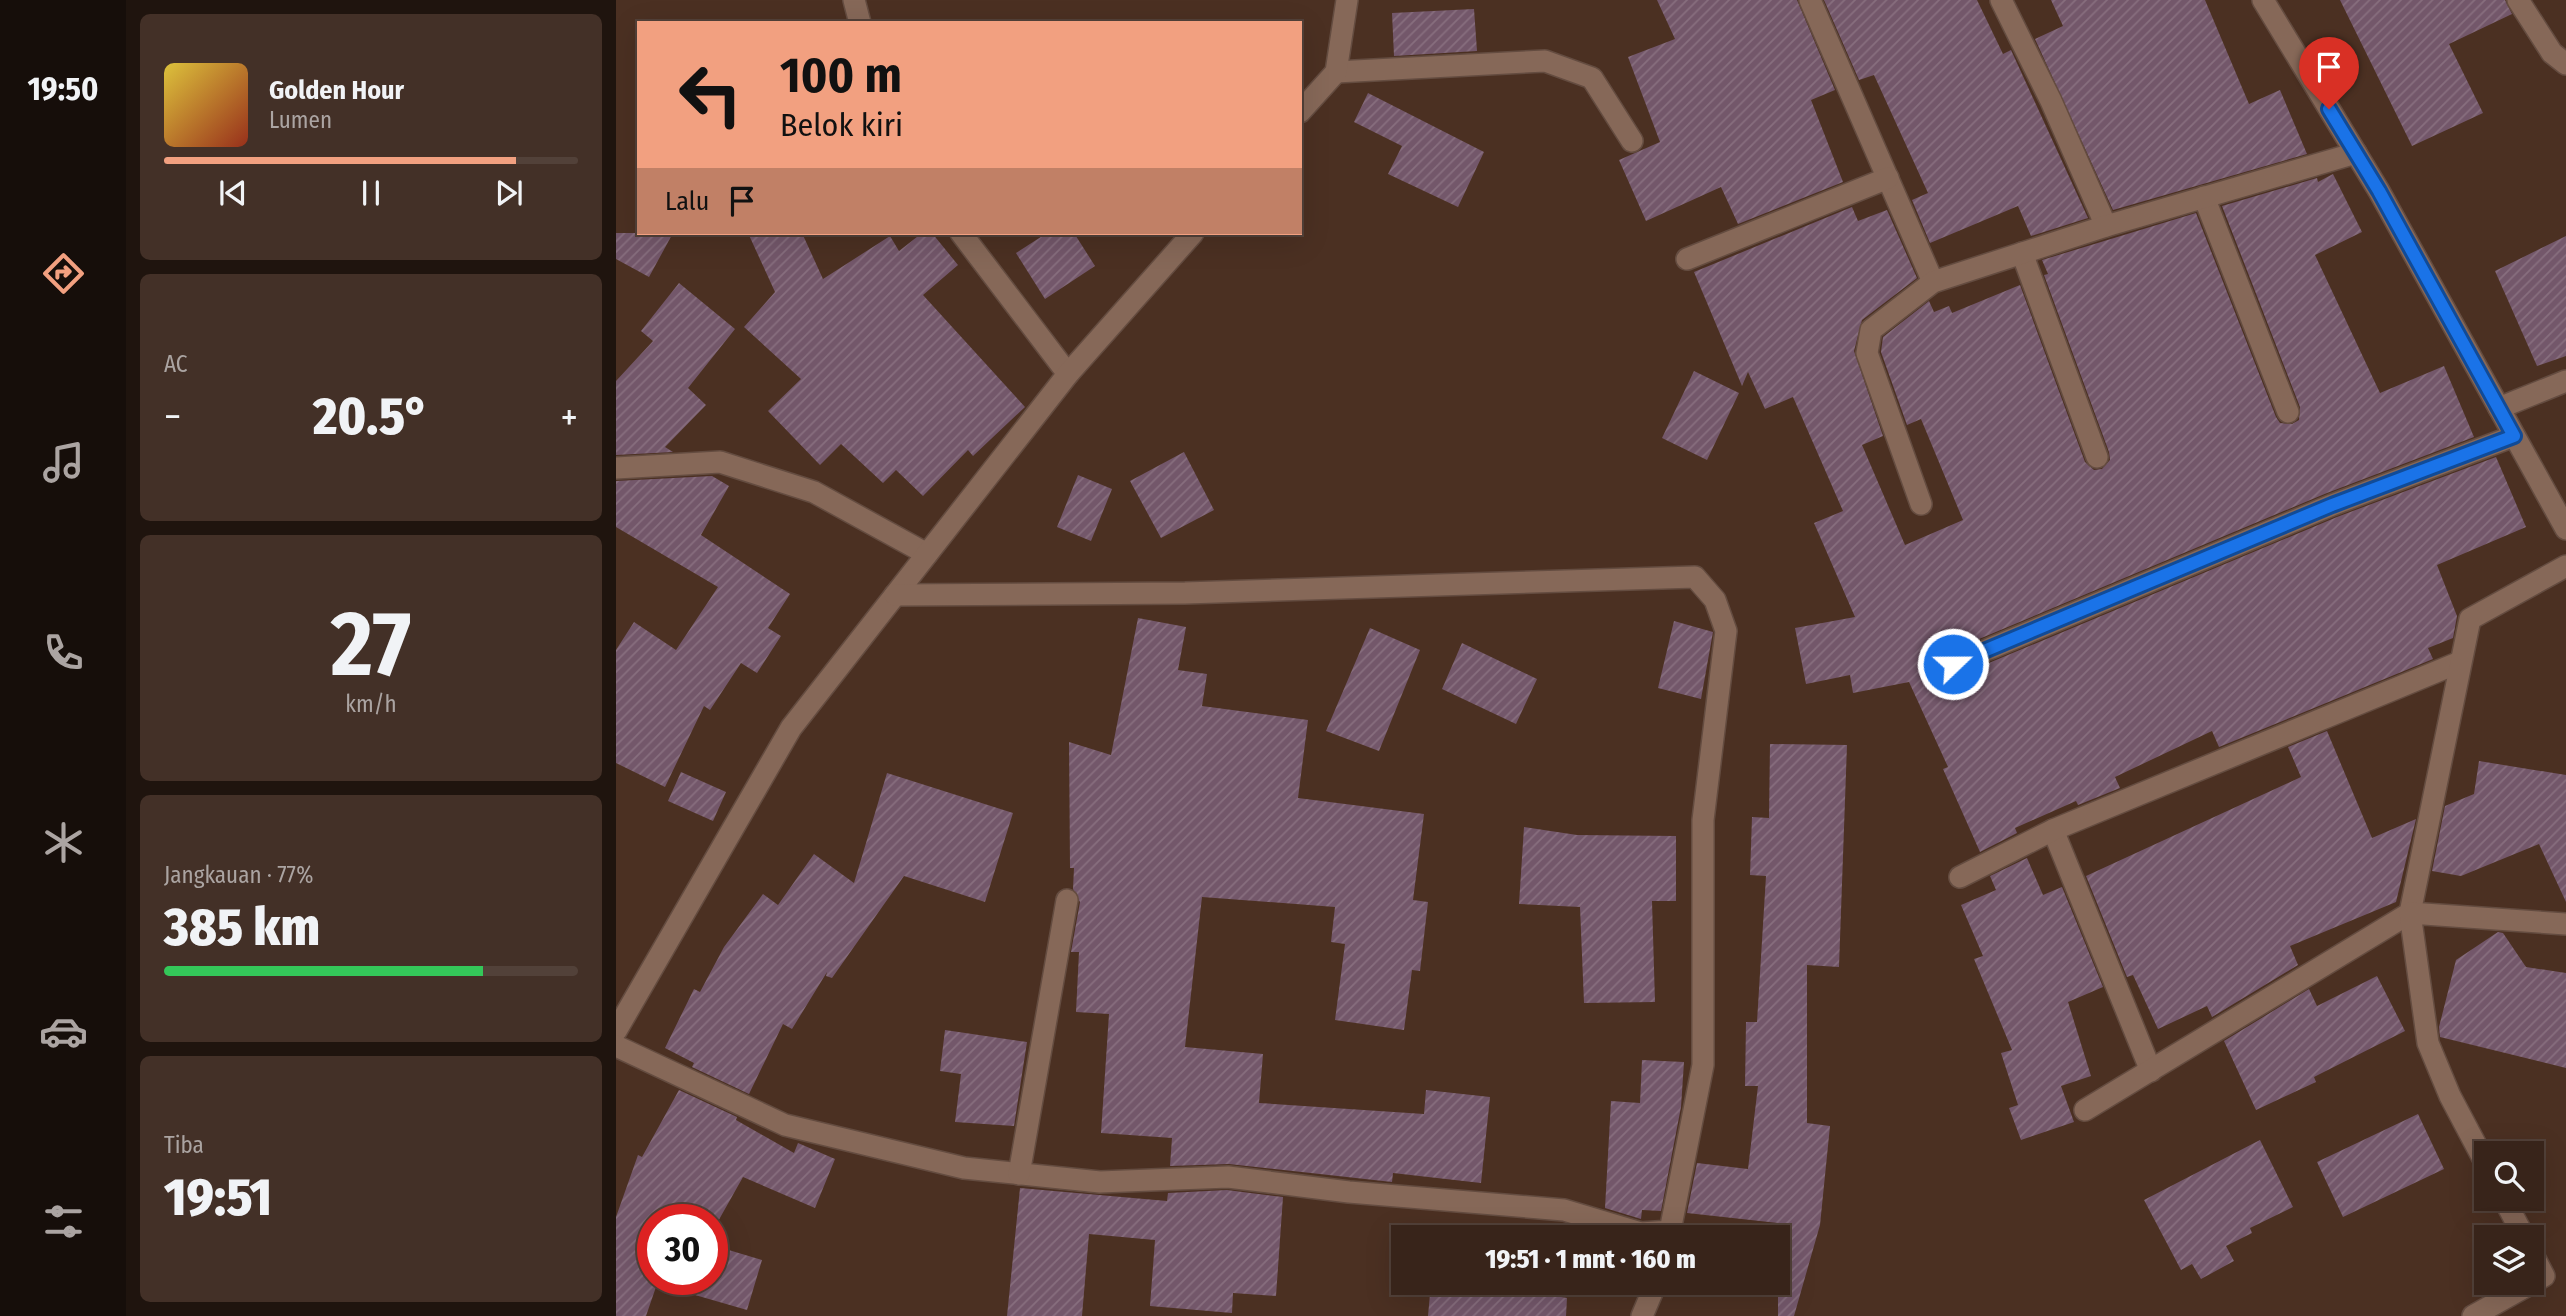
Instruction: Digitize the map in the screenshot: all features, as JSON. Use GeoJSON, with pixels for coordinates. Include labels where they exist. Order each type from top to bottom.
{"type":"FeatureCollection","features":[{"type":"Feature","properties":{"kind":"street"},"geometry":{"type":"LineString","coordinates":[[854,0],[859,21]]}},
{"type":"Feature","properties":{"kind":"street"},"geometry":{"type":"LineString","coordinates":[[1302,110],[1336,72],[1346,0]]}},
{"type":"Feature","properties":{"kind":"street"},"geometry":{"type":"LineString","coordinates":[[1810,0],[1933,282]]}},
{"type":"Feature","properties":{"kind":"street"},"geometry":{"type":"LineString","coordinates":[[2001,0],[2051,101],[2106,226]]}},
{"type":"Feature","properties":{"kind":"street"},"geometry":{"type":"LineString","coordinates":[[2263,0],[2356,153],[2566,529]]}},
{"type":"Feature","properties":{"kind":"street"},"geometry":{"type":"LineString","coordinates":[[2518,0],[2552,53],[2566,64]]}},
{"type":"Feature","properties":{"kind":"street"},"geometry":{"type":"LineString","coordinates":[[1336,72],[1545,61],[1592,78],[1632,141]]}},
{"type":"Feature","properties":{"kind":"street"},"geometry":{"type":"LineString","coordinates":[[1921,504],[1867,353],[1871,330],[1933,282],[2106,226],[2356,153]]}},
{"type":"Feature","properties":{"kind":"street"},"geometry":{"type":"LineString","coordinates":[[1687,260],[1888,178]]}},
{"type":"Feature","properties":{"kind":"street"},"geometry":{"type":"LineString","coordinates":[[2204,197],[2288,412]]}},
{"type":"Feature","properties":{"kind":"street"},"geometry":{"type":"LineString","coordinates":[[963,235],[1068,374]]}},
{"type":"Feature","properties":{"kind":"street"},"geometry":{"type":"LineString","coordinates":[[616,1031],[791,728],[1068,374],[1191,235]]}},
{"type":"Feature","properties":{"kind":"street"},"geometry":{"type":"LineString","coordinates":[[2021,253],[2097,457]]}},
{"type":"Feature","properties":{"kind":"street"},"geometry":{"type":"LineString","coordinates":[[2499,408],[2566,381]]}},
{"type":"Feature","properties":{"kind":"street"},"geometry":{"type":"LineString","coordinates":[[1953,664],[2332,505],[2514,436]]}},
{"type":"Feature","properties":{"kind":"street"},"geometry":{"type":"LineString","coordinates":[[616,468],[720,461],[814,492],[927,554]]}},
{"type":"Feature","properties":{"kind":"street"},"geometry":{"type":"LineString","coordinates":[[2474,1141],[2450,1096],[2428,1043],[2410,913],[2470,620],[2566,566]]}},
{"type":"Feature","properties":{"kind":"street"},"geometry":{"type":"LineString","coordinates":[[895,594],[1185,593],[1695,577],[1715,600],[1726,631],[1703,820],[1703,1065],[1671,1225]]}},
{"type":"Feature","properties":{"kind":"street"},"geometry":{"type":"LineString","coordinates":[[1960,877],[2053,830],[2460,662]]}},
{"type":"Feature","properties":{"kind":"street"},"geometry":{"type":"LineString","coordinates":[[2053,830],[2151,1071]]}},
{"type":"Feature","properties":{"kind":"street"},"geometry":{"type":"LineString","coordinates":[[1019,1174],[1067,900]]}},
{"type":"Feature","properties":{"kind":"street"},"geometry":{"type":"LineString","coordinates":[[2085,1110],[2410,913],[2566,924]]}},
{"type":"Feature","properties":{"kind":"street"},"geometry":{"type":"LineString","coordinates":[[616,1046],[785,1125],[964,1168],[1100,1182],[1228,1177],[1349,1192],[1564,1210],[1614,1225]]}},
{"type":"Feature","properties":{"kind":"street"},"geometry":{"type":"LineString","coordinates":[[1642,1316],[1651,1295]]}},
{"type":"Feature","properties":{"kind":"street"},"geometry":{"type":"LineString","coordinates":[[2473,1316],[2511,1295]]}},
{"type":"Feature","properties":{"kind":"building"},"geometry":{"type":"Polygon","coordinates":[[[1657,0],[1797,0],[1835,90],[1811,100],[1843,182],[1738,224],[1721,187],[1646,221],[1619,160],[1660,142],[1628,57],[1675,39],[1657,0]]]}},
{"type":"Feature","properties":{"kind":"building"},"geometry":{"type":"Polygon","coordinates":[[[1824,0],[1977,0],[2003,54],[2011,50],[2088,218],[2031,236],[2018,206],[1930,243],[1912,200],[1928,193],[1874,75],[1859,80],[1824,0]]]}},
{"type":"Feature","properties":{"kind":"building"},"geometry":{"type":"Polygon","coordinates":[[[2051,0],[2205,0],[2249,104],[2280,90],[2307,154],[2113,210],[2035,39],[2063,26],[2051,0]]]}},
{"type":"Feature","properties":{"kind":"building"},"geometry":{"type":"Polygon","coordinates":[[[2340,0],[2505,0],[2512,14],[2449,44],[2483,113],[2412,146],[2340,0]]]}},
{"type":"Feature","properties":{"kind":"building"},"geometry":{"type":"Polygon","coordinates":[[[1474,9],[1477,51],[1394,56],[1392,13],[1474,9]]]}},
{"type":"Feature","properties":{"kind":"building"},"geometry":{"type":"Polygon","coordinates":[[[1368,93],[1484,152],[1458,207],[1388,174],[1402,146],[1354,122],[1368,93]]]}},
{"type":"Feature","properties":{"kind":"building"},"geometry":{"type":"Polygon","coordinates":[[[2333,174],[2362,232],[2315,255],[2380,393],[2444,366],[2474,437],[2327,493],[1948,652],[1940,662],[1941,670],[1951,677],[1958,676],[2337,517],[2496,457],[2526,527],[2437,565],[2457,616],[2453,638],[2428,648],[2433,659],[2219,747],[2212,731],[2115,777],[2120,788],[2078,805],[2076,801],[2015,828],[2017,833],[1980,852],[1943,769],[1948,767],[1909,682],[1853,693],[1850,675],[1806,684],[1795,628],[1855,617],[1814,523],[1843,511],[1793,397],[1765,409],[1748,372],[1742,386],[1694,272],[1852,207],[1858,221],[1887,210],[1917,278],[1862,320],[1854,351],[1883,436],[1862,445],[1905,545],[1963,520],[1921,419],[1907,425],[1881,352],[1883,337],[1929,301],[1934,312],[1949,306],[1952,313],[2020,285],[2085,462],[2094,470],[2102,469],[2110,460],[2109,452],[2044,275],[2048,274],[2042,260],[2196,213],[2276,417],[2280,423],[2292,424],[2299,420],[2300,407],[2222,206],[2317,178],[2318,182],[2333,174]]]}},
{"type":"Feature","properties":{"kind":"building"},"geometry":{"type":"Polygon","coordinates":[[[616,233],[672,235],[649,277],[616,259],[616,233]]]}},
{"type":"Feature","properties":{"kind":"building"},"geometry":{"type":"Polygon","coordinates":[[[749,235],[803,235],[823,279],[890,236],[899,251],[919,235],[934,235],[958,265],[923,295],[1025,407],[973,456],[968,450],[923,496],[896,470],[883,483],[841,444],[820,465],[768,411],[801,379],[744,327],[775,292],[749,235]]]}},
{"type":"Feature","properties":{"kind":"building"},"geometry":{"type":"Polygon","coordinates":[[[1044,235],[1075,235],[1095,266],[1045,299],[1016,253],[1044,235]]]}},
{"type":"Feature","properties":{"kind":"building"},"geometry":{"type":"Polygon","coordinates":[[[2566,236],[2566,356],[2537,366],[2495,271],[2566,236]]]}},
{"type":"Feature","properties":{"kind":"building"},"geometry":{"type":"Polygon","coordinates":[[[679,283],[735,329],[688,388],[706,405],[665,447],[673,452],[616,455],[616,381],[653,341],[641,331],[679,283]]]}},
{"type":"Feature","properties":{"kind":"building"},"geometry":{"type":"Polygon","coordinates":[[[1694,371],[1739,393],[1707,460],[1662,438],[1694,371]]]}},
{"type":"Feature","properties":{"kind":"building"},"geometry":{"type":"Polygon","coordinates":[[[1184,452],[1214,510],[1161,538],[1130,481],[1184,452]]]}},
{"type":"Feature","properties":{"kind":"building"},"geometry":{"type":"Polygon","coordinates":[[[1078,475],[1112,489],[1091,541],[1057,527],[1078,475]]]}},
{"type":"Feature","properties":{"kind":"building"},"geometry":{"type":"Polygon","coordinates":[[[712,476],[729,486],[701,535],[790,594],[768,628],[781,636],[757,673],[741,663],[710,710],[704,706],[665,787],[616,763],[616,650],[634,622],[676,650],[718,587],[616,527],[616,481],[712,476]]]}},
{"type":"Feature","properties":{"kind":"building"},"geometry":{"type":"Polygon","coordinates":[[[1138,618],[1186,627],[1178,670],[1207,674],[1202,706],[1308,720],[1298,798],[1424,814],[1413,900],[1428,902],[1420,971],[1412,970],[1404,1030],[1335,1020],[1345,944],[1331,942],[1335,907],[1202,897],[1185,1047],[1263,1054],[1259,1103],[1424,1114],[1426,1090],[1490,1097],[1481,1183],[1393,1173],[1392,1182],[1229,1164],[1170,1166],[1172,1138],[1101,1133],[1109,1014],[1076,1012],[1079,952],[1071,952],[1080,902],[1073,889],[1074,868],[1070,868],[1069,742],[1111,755],[1138,618]]]}},
{"type":"Feature","properties":{"kind":"building"},"geometry":{"type":"Polygon","coordinates":[[[1674,621],[1713,632],[1701,699],[1658,688],[1674,621]]]}},
{"type":"Feature","properties":{"kind":"building"},"geometry":{"type":"Polygon","coordinates":[[[1370,628],[1420,650],[1379,751],[1326,731],[1370,628]]]}},
{"type":"Feature","properties":{"kind":"building"},"geometry":{"type":"Polygon","coordinates":[[[1462,643],[1537,679],[1516,724],[1442,689],[1462,643]]]}},
{"type":"Feature","properties":{"kind":"building"},"geometry":{"type":"Polygon","coordinates":[[[2327,731],[2372,838],[2416,819],[2396,902],[2290,946],[2298,965],[2212,1017],[2207,1006],[2158,1029],[2133,975],[2127,977],[2086,876],[2301,777],[2288,747],[2327,731]]]}},
{"type":"Feature","properties":{"kind":"building"},"geometry":{"type":"Polygon","coordinates":[[[1770,744],[1847,745],[1839,967],[1807,965],[1807,1123],[1830,1126],[1820,1225],[1794,1316],[1778,1316],[1778,1295],[1790,1295],[1790,1225],[1687,1213],[1697,1163],[1748,1169],[1758,1086],[1745,1086],[1746,1022],[1757,1022],[1766,876],[1750,875],[1752,817],[1769,818],[1770,744]]]}},
{"type":"Feature","properties":{"kind":"building"},"geometry":{"type":"Polygon","coordinates":[[[2479,761],[2566,775],[2566,902],[2539,844],[2461,876],[2432,871],[2445,806],[2474,794],[2479,761]]]}},
{"type":"Feature","properties":{"kind":"building"},"geometry":{"type":"Polygon","coordinates":[[[681,772],[726,792],[713,821],[668,801],[681,772]]]}},
{"type":"Feature","properties":{"kind":"building"},"geometry":{"type":"Polygon","coordinates":[[[887,773],[1013,813],[985,902],[904,876],[832,978],[826,976],[827,972],[792,1029],[783,1024],[749,1094],[692,1067],[694,1063],[665,1048],[694,989],[700,992],[724,947],[763,894],[778,905],[814,854],[854,883],[887,773]]]}},
{"type":"Feature","properties":{"kind":"building"},"geometry":{"type":"Polygon","coordinates":[[[1524,827],[1577,835],[1676,836],[1676,901],[1652,901],[1655,1002],[1584,1003],[1580,907],[1519,904],[1524,827]]]}},
{"type":"Feature","properties":{"kind":"building"},"geometry":{"type":"Polygon","coordinates":[[[2027,858],[2043,895],[2062,887],[2103,987],[2068,1002],[2091,1076],[2061,1086],[2074,1122],[2021,1140],[2009,1108],[2018,1105],[2001,1053],[2012,1050],[1974,959],[1983,956],[1961,905],[1996,890],[1990,876],[2027,858]]]}},
{"type":"Feature","properties":{"kind":"building"},"geometry":{"type":"Polygon","coordinates":[[[2498,932],[2503,933],[2526,967],[2566,973],[2566,1068],[2440,1037],[2439,1027],[2456,960],[2498,932]]]}},
{"type":"Feature","properties":{"kind":"building"},"geometry":{"type":"Polygon","coordinates":[[[2377,976],[2405,1031],[2314,1077],[2316,1082],[2256,1110],[2224,1041],[2309,989],[2317,1006],[2377,976]]]}},
{"type":"Feature","properties":{"kind":"building"},"geometry":{"type":"Polygon","coordinates":[[[945,1030],[1027,1042],[1014,1126],[955,1122],[961,1074],[940,1071],[945,1030]]]}},
{"type":"Feature","properties":{"kind":"building"},"geometry":{"type":"Polygon","coordinates":[[[1642,1060],[1684,1062],[1681,1107],[1661,1211],[1642,1210],[1641,1219],[1605,1208],[1611,1101],[1640,1103],[1642,1060]]]}},
{"type":"Feature","properties":{"kind":"building"},"geometry":{"type":"Polygon","coordinates":[[[679,1090],[737,1117],[736,1120],[794,1153],[798,1143],[835,1159],[815,1208],[743,1177],[728,1204],[637,1204],[637,1295],[653,1295],[646,1316],[616,1316],[616,1217],[638,1155],[642,1157],[679,1090]]]}},
{"type":"Feature","properties":{"kind":"building"},"geometry":{"type":"Polygon","coordinates":[[[2418,1114],[2444,1169],[2343,1217],[2317,1162],[2418,1114]]]}},
{"type":"Feature","properties":{"kind":"building"},"geometry":{"type":"Polygon","coordinates":[[[2260,1140],[2293,1207],[2250,1228],[2252,1233],[2226,1246],[2234,1261],[2201,1279],[2192,1264],[2181,1270],[2144,1200],[2260,1140]]]}},
{"type":"Feature","properties":{"kind":"building"},"geometry":{"type":"Polygon","coordinates":[[[1020,1188],[1167,1201],[1168,1193],[1227,1190],[1283,1197],[1276,1296],[1233,1293],[1232,1313],[1150,1306],[1155,1240],[1089,1234],[1082,1316],[1007,1316],[1020,1188]]]}},
{"type":"Feature","properties":{"kind":"building"},"geometry":{"type":"Polygon","coordinates":[[[728,1250],[762,1260],[747,1310],[695,1295],[728,1295],[728,1250]]]}},
{"type":"Feature","properties":{"kind":"building"},"geometry":{"type":"Polygon","coordinates":[[[1430,1295],[1549,1295],[1567,1298],[1566,1316],[1428,1316],[1430,1295]]]}},
{"type":"Feature","properties":{"kind":"route"},"geometry":{"type":"LineString","coordinates":[[1953,664],[2332,505],[2448,458],[2514,436],[2379,191],[2329,109]]}}]}
